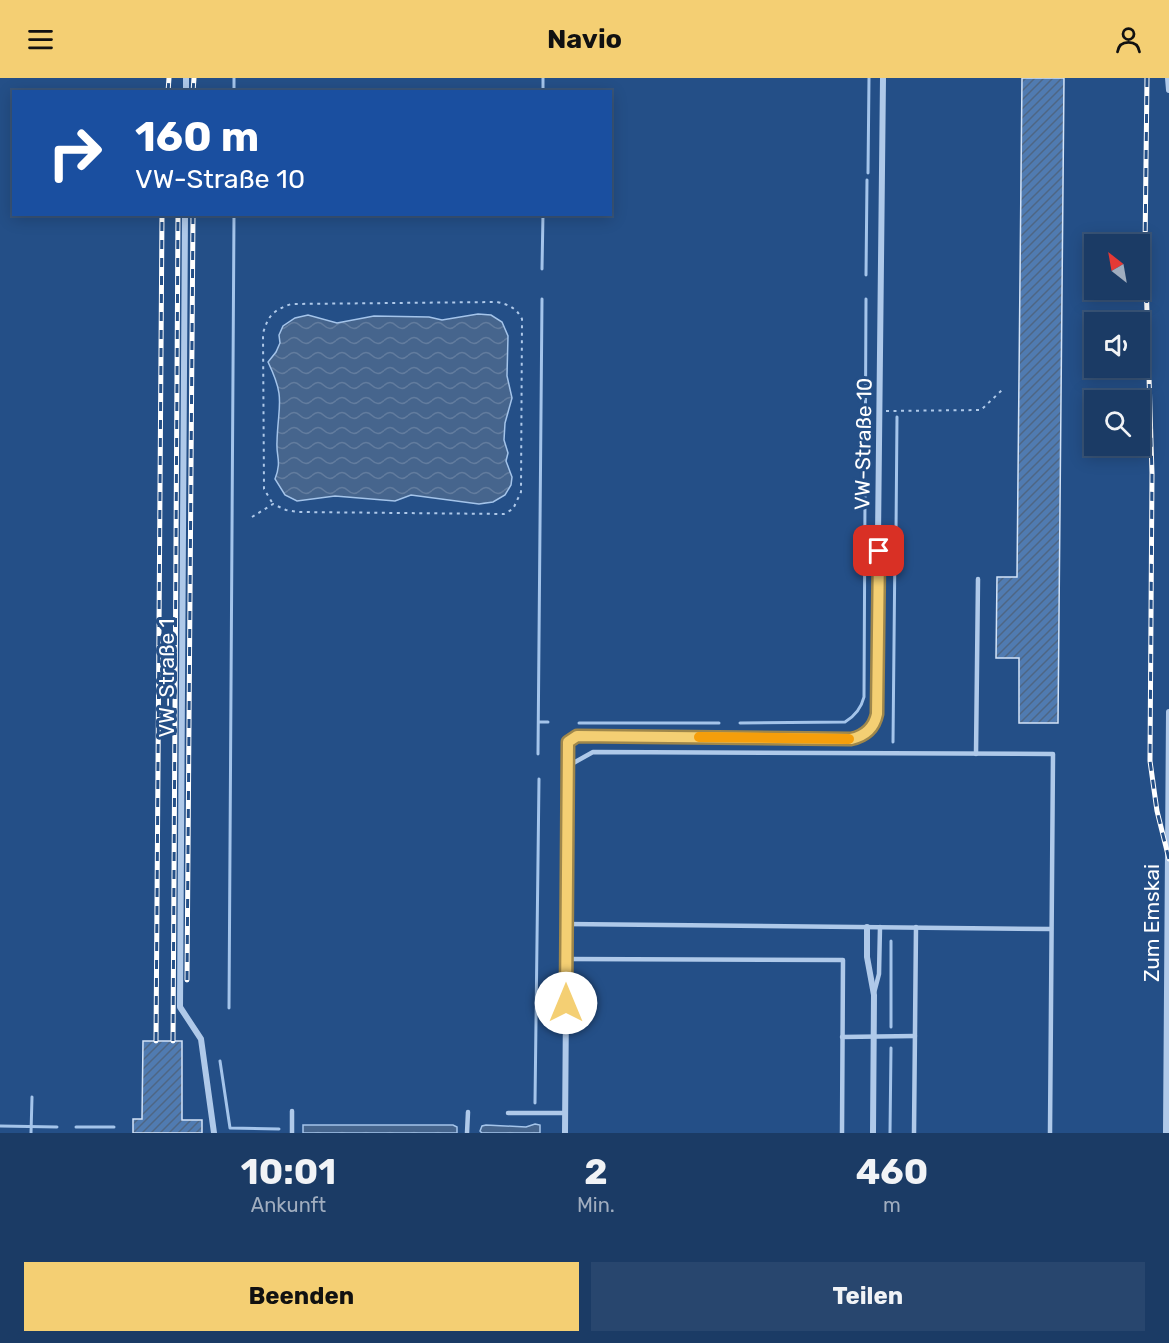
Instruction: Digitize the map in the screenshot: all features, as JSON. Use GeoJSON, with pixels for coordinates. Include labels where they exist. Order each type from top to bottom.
{"type":"FeatureCollection","features":[{"type":"Feature","properties":{"kind":"street","name":"VW-Straße 10"},"geometry":{"type":"LineString","coordinates":[[567,766],[568,742],[577,736],[851,739],[858,738],[870,730],[877,714],[883,78]]}},
{"type":"Feature","properties":{"kind":"street"},"geometry":{"type":"LineString","coordinates":[[1168,78],[1169,90]]}},
{"type":"Feature","properties":{"kind":"street","name":"VW-Straße 1"},"geometry":{"type":"LineString","coordinates":[[185,216],[180,1008],[201,1040],[214,1132]]}},
{"type":"Feature","properties":{"kind":"street","name":"Zum Emskai"},"geometry":{"type":"LineString","coordinates":[[1166,1133],[1169,712]]}},
{"type":"Feature","properties":{"kind":"street"},"geometry":{"type":"LineString","coordinates":[[565,1133],[567,766]]}},
{"type":"Feature","properties":{"kind":"street"},"geometry":{"type":"LineString","coordinates":[[867,927],[867,957],[874,995],[873,1133]]}},
{"type":"Feature","properties":{"kind":"lane"},"geometry":{"type":"LineString","coordinates":[[976,754],[978,579]]}},
{"type":"Feature","properties":{"kind":"lane"},"geometry":{"type":"LineString","coordinates":[[567,766],[593,752],[1053,754],[1050,1133]]}},
{"type":"Feature","properties":{"kind":"lane"},"geometry":{"type":"LineString","coordinates":[[566,924],[1051,929]]}},
{"type":"Feature","properties":{"kind":"lane"},"geometry":{"type":"LineString","coordinates":[[874,995],[879,974],[880,927]]}},
{"type":"Feature","properties":{"kind":"lane"},"geometry":{"type":"LineString","coordinates":[[914,1133],[916,927]]}},
{"type":"Feature","properties":{"kind":"lane"},"geometry":{"type":"LineString","coordinates":[[566,959],[843,960],[842,1133]]}},
{"type":"Feature","properties":{"kind":"lane"},"geometry":{"type":"LineString","coordinates":[[842,1037],[915,1036]]}},
{"type":"Feature","properties":{"kind":"lane"},"geometry":{"type":"LineString","coordinates":[[292,1111],[292,1133]]}},
{"type":"Feature","properties":{"kind":"lane"},"geometry":{"type":"LineString","coordinates":[[467,1133],[468,1112]]}},
{"type":"Feature","properties":{"kind":"lane"},"geometry":{"type":"LineString","coordinates":[[508,1113],[565,1113]]}},
{"type":"Feature","properties":{"kind":"path"},"geometry":{"type":"LineString","coordinates":[[486,302],[507,304],[517,310],[522,320],[521,492],[513,509],[504,514],[298,512],[273,504],[264,489],[263,333],[267,320],[275,310],[291,304],[486,302]]}},
{"type":"Feature","properties":{"kind":"path"},"geometry":{"type":"LineString","coordinates":[[880,411],[981,410],[1003,389]]}},
{"type":"Feature","properties":{"kind":"path"},"geometry":{"type":"LineString","coordinates":[[252,517],[273,504]]}},
{"type":"Feature","properties":{"kind":"water"},"geometry":{"type":"Polygon","coordinates":[[[478,314],[491,315],[502,322],[508,336],[507,376],[512,398],[505,423],[504,440],[508,453],[506,461],[512,477],[511,485],[505,495],[493,502],[479,504],[411,495],[395,501],[335,496],[297,501],[285,495],[275,479],[278,463],[280,402],[274,375],[268,362],[280,343],[279,335],[283,326],[295,318],[308,315],[337,323],[374,316],[429,317],[442,320],[478,314]]]}},
{"type":"Feature","properties":{"kind":"water"},"geometry":{"type":"Polygon","coordinates":[[[303,1125],[453,1125],[457,1127],[457,1133],[303,1133],[303,1125]]]}},
{"type":"Feature","properties":{"kind":"water"},"geometry":{"type":"Polygon","coordinates":[[[486,1125],[526,1127],[540,1125],[540,1133],[482,1133],[480,1131],[482,1126],[486,1125]]]}},
{"type":"Feature","properties":{"kind":"building"},"geometry":{"type":"Polygon","coordinates":[[[1022,78],[1064,78],[1058,723],[1019,723],[1019,658],[996,658],[997,577],[1017,577],[1022,78]]]}},
{"type":"Feature","properties":{"kind":"building"},"geometry":{"type":"Polygon","coordinates":[[[143,1041],[182,1041],[182,1120],[202,1120],[202,1133],[133,1133],[133,1119],[142,1119],[143,1041]]]}},
{"type":"Feature","properties":{"kind":"waterway"},"geometry":{"type":"LineString","coordinates":[[234,78],[234,90]]}},
{"type":"Feature","properties":{"kind":"waterway"},"geometry":{"type":"LineString","coordinates":[[543,78],[543,90]]}},
{"type":"Feature","properties":{"kind":"waterway"},"geometry":{"type":"LineString","coordinates":[[868,173],[869,78]]}},
{"type":"Feature","properties":{"kind":"waterway"},"geometry":{"type":"LineString","coordinates":[[866,275],[867,180]]}},
{"type":"Feature","properties":{"kind":"waterway"},"geometry":{"type":"LineString","coordinates":[[229,1008],[234,216]]}},
{"type":"Feature","properties":{"kind":"waterway"},"geometry":{"type":"LineString","coordinates":[[542,269],[543,216]]}},
{"type":"Feature","properties":{"kind":"waterway"},"geometry":{"type":"LineString","coordinates":[[538,754],[542,299]]}},
{"type":"Feature","properties":{"kind":"waterway"},"geometry":{"type":"LineString","coordinates":[[740,723],[845,722],[857,712],[863,701],[866,299]]}},
{"type":"Feature","properties":{"kind":"waterway"},"geometry":{"type":"LineString","coordinates":[[896,532],[897,417]]}},
{"type":"Feature","properties":{"kind":"waterway"},"geometry":{"type":"LineString","coordinates":[[893,742],[895,546]]}},
{"type":"Feature","properties":{"kind":"waterway"},"geometry":{"type":"LineString","coordinates":[[539,722],[548,722]]}},
{"type":"Feature","properties":{"kind":"waterway"},"geometry":{"type":"LineString","coordinates":[[579,723],[719,723]]}},
{"type":"Feature","properties":{"kind":"waterway"},"geometry":{"type":"LineString","coordinates":[[535,1103],[539,779]]}},
{"type":"Feature","properties":{"kind":"waterway"},"geometry":{"type":"LineString","coordinates":[[891,941],[891,1027]]}},
{"type":"Feature","properties":{"kind":"waterway"},"geometry":{"type":"LineString","coordinates":[[890,1133],[891,1048]]}},
{"type":"Feature","properties":{"kind":"waterway"},"geometry":{"type":"LineString","coordinates":[[220,1061],[230,1128],[279,1129]]}},
{"type":"Feature","properties":{"kind":"waterway"},"geometry":{"type":"LineString","coordinates":[[31,1133],[32,1097]]}},
{"type":"Feature","properties":{"kind":"waterway"},"geometry":{"type":"LineString","coordinates":[[0,1126],[57,1127]]}},
{"type":"Feature","properties":{"kind":"waterway"},"geometry":{"type":"LineString","coordinates":[[76,1127],[114,1127]]}},
{"type":"Feature","properties":{"kind":"railway"},"geometry":{"type":"LineString","coordinates":[[168,90],[169,78]]}},
{"type":"Feature","properties":{"kind":"railway"},"geometry":{"type":"LineString","coordinates":[[193,90],[194,78]]}},
{"type":"Feature","properties":{"kind":"railway"},"geometry":{"type":"LineString","coordinates":[[1147,78],[1145,248],[1152,473],[1150,761],[1157,811],[1169,859]]}},
{"type":"Feature","properties":{"kind":"railway"},"geometry":{"type":"LineString","coordinates":[[156,1041],[162,216]]}},
{"type":"Feature","properties":{"kind":"railway"},"geometry":{"type":"LineString","coordinates":[[173,1041],[178,216]]}},
{"type":"Feature","properties":{"kind":"railway"},"geometry":{"type":"LineString","coordinates":[[187,980],[193,216]]}},
{"type":"Feature","properties":{"kind":"slow traffic"},"geometry":{"type":"LineString","coordinates":[[699,737],[849,739]]}},
{"type":"Feature","properties":{"kind":"route"},"geometry":{"type":"LineString","coordinates":[[566,1003],[568,742],[577,736],[851,739],[865,734],[874,725],[877,714],[879,551]]}}]}
